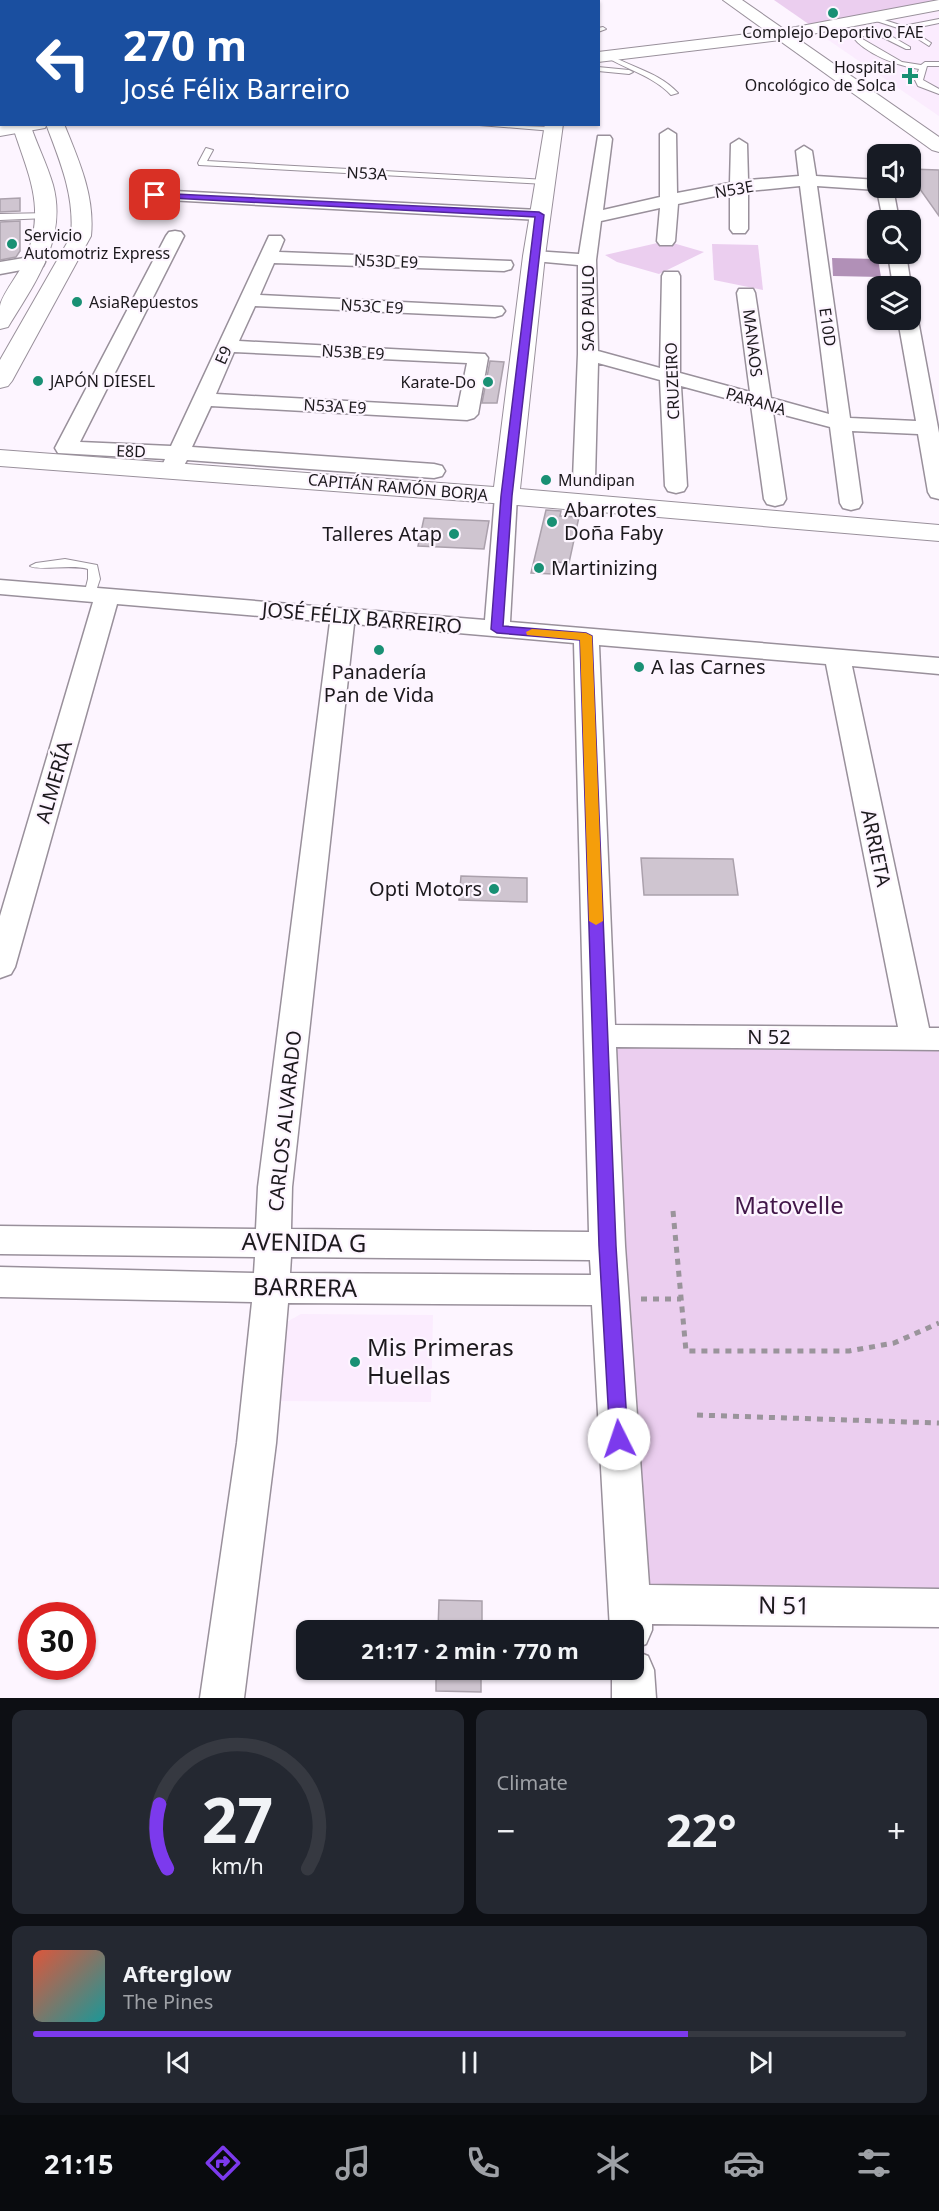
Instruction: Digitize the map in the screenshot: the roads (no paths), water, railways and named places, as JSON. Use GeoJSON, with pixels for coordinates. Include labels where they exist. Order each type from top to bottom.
{"type":"FeatureCollection","features":[{"type":"Feature","properties":{"kind":"street"},"geometry":{"type":"LineString","coordinates":[[731,0],[785,28],[939,146]]}},
{"type":"Feature","properties":{"kind":"street"},"geometry":{"type":"LineString","coordinates":[[602,61],[785,28],[805,31],[939,5]]}},
{"type":"Feature","properties":{"kind":"street"},"geometry":{"type":"LineString","coordinates":[[805,31],[827,46]]}},
{"type":"Feature","properties":{"kind":"street"},"geometry":{"type":"LineString","coordinates":[[0,130],[22,126]]}},
{"type":"Feature","properties":{"kind":"street"},"geometry":{"type":"LineString","coordinates":[[0,322],[36,262],[46,235],[45,193],[27,126]]}},
{"type":"Feature","properties":{"kind":"street"},"geometry":{"type":"LineString","coordinates":[[0,381],[81,236],[83,224],[81,193],[56,126]]}},
{"type":"Feature","properties":{"kind":"street"},"geometry":{"type":"LineString","coordinates":[[497,629],[506,496],[539,215],[553,127]]}},
{"type":"Feature","properties":{"kind":"street"},"geometry":{"type":"LineString","coordinates":[[666,241],[669,201],[668,134]]}},
{"type":"Feature","properties":{"kind":"street","name":"SAO PAULO"},"geometry":{"type":"LineString","coordinates":[[584,479],[588,354],[587,260],[604,139]]}},
{"type":"Feature","properties":{"kind":"street"},"geometry":{"type":"LineString","coordinates":[[739,144],[740,229]]}},
{"type":"Feature","properties":{"kind":"street","name":"E10D"},"geometry":{"type":"LineString","coordinates":[[804,151],[842,424],[850,503]]}},
{"type":"Feature","properties":{"kind":"street","name":"N53E"},"geometry":{"type":"LineString","coordinates":[[593,218],[738,187],[807,180],[867,184]]}},
{"type":"Feature","properties":{"kind":"street","name":"N53A"},"geometry":{"type":"LineString","coordinates":[[155,195],[539,215]]}},
{"type":"Feature","properties":{"kind":"street","name":"E8D"},"geometry":{"type":"LineString","coordinates":[[175,236],[66,448],[175,461],[434,471]]}},
{"type":"Feature","properties":{"kind":"street","name":"E9"},"geometry":{"type":"LineString","coordinates":[[175,461],[271,248]]}},
{"type":"Feature","properties":{"kind":"street","name":"N53D E9"},"geometry":{"type":"LineString","coordinates":[[271,248],[504,265]]}},
{"type":"Feature","properties":{"kind":"street"},"geometry":{"type":"LineString","coordinates":[[534,256],[587,260]]}},
{"type":"Feature","properties":{"kind":"street"},"geometry":{"type":"LineString","coordinates":[[0,268],[36,262]]}},
{"type":"Feature","properties":{"kind":"street","name":"CRUZEIRO"},"geometry":{"type":"LineString","coordinates":[[671,276],[670,376],[676,486]]}},
{"type":"Feature","properties":{"kind":"street","name":"MANAOS"},"geometry":{"type":"LineString","coordinates":[[746,293],[775,499]]}},
{"type":"Feature","properties":{"kind":"street","name":"N53C E9"},"geometry":{"type":"LineString","coordinates":[[248,300],[495,311]]}},
{"type":"Feature","properties":{"kind":"street"},"geometry":{"type":"LineString","coordinates":[[910,330],[939,492]]}},
{"type":"Feature","properties":{"kind":"street","name":"N53B E9"},"geometry":{"type":"LineString","coordinates":[[227,346],[478,358],[467,414]]}},
{"type":"Feature","properties":{"kind":"street","name":"PARANA"},"geometry":{"type":"LineString","coordinates":[[588,354],[842,424],[927,428]]}},
{"type":"Feature","properties":{"kind":"street","name":"N53A E9"},"geometry":{"type":"LineString","coordinates":[[203,399],[467,414]]}},
{"type":"Feature","properties":{"kind":"street","name":"CAPITÁN RAMÓN BORJA"},"geometry":{"type":"LineString","coordinates":[[0,458],[175,461],[506,496],[939,533]]}},
{"type":"Feature","properties":{"kind":"street","name":"JOSÉ FÉLIX BARREIRO"},"geometry":{"type":"LineString","coordinates":[[0,587],[939,666]]}},
{"type":"Feature","properties":{"kind":"street","name":"ALMERÍA"},"geometry":{"type":"LineString","coordinates":[[0,967],[99,596]]}},
{"type":"Feature","properties":{"kind":"street","name":"CARLOS ALVARADO"},"geometry":{"type":"LineString","coordinates":[[222,1698],[267,1345],[275,1243],[275,1187],[342,616]]}},
{"type":"Feature","properties":{"kind":"street"},"geometry":{"type":"LineString","coordinates":[[586,636],[610,1294],[630,1617]]}},
{"type":"Feature","properties":{"kind":"street","name":"ARRIETA"},"geometry":{"type":"LineString","coordinates":[[837,657],[927,1039]]}},
{"type":"Feature","properties":{"kind":"street","name":"N 52"},"geometry":{"type":"LineString","coordinates":[[600,1036],[927,1039]]}},
{"type":"Feature","properties":{"kind":"street","name":"AVENIDA G"},"geometry":{"type":"LineString","coordinates":[[0,1240],[608,1246]]}},
{"type":"Feature","properties":{"kind":"street","name":"BARRERA"},"geometry":{"type":"LineString","coordinates":[[0,1282],[610,1294]]}},
{"type":"Feature","properties":{"kind":"street","name":"N 51"},"geometry":{"type":"LineString","coordinates":[[630,1617],[939,1608]]}},
{"type":"Feature","properties":{"kind":"street"},"geometry":{"type":"LineString","coordinates":[[633,1680],[634,1698]]}},
{"type":"Feature","properties":{"kind":"lane"},"geometry":{"type":"LineString","coordinates":[[872,18],[903,28],[929,44]]}},
{"type":"Feature","properties":{"kind":"lane"},"geometry":{"type":"LineString","coordinates":[[903,28],[939,21]]}},
{"type":"Feature","properties":{"kind":"lane"},"geometry":{"type":"LineString","coordinates":[[908,48],[878,33],[864,33],[855,36],[859,41],[900,64],[923,68]]}},
{"type":"Feature","properties":{"kind":"lane"},"geometry":{"type":"LineString","coordinates":[[879,53],[929,44],[939,45]]}},
{"type":"Feature","properties":{"kind":"lane"},"geometry":{"type":"LineString","coordinates":[[602,61],[661,79],[674,93]]}},
{"type":"Feature","properties":{"kind":"lane"},"geometry":{"type":"LineString","coordinates":[[602,61],[641,74]]}},
{"type":"Feature","properties":{"kind":"lane"},"geometry":{"type":"LineString","coordinates":[[939,64],[925,64],[919,80],[921,84],[939,92]]}},
{"type":"Feature","properties":{"kind":"lane"},"geometry":{"type":"LineString","coordinates":[[525,126],[553,127]]}},
{"type":"Feature","properties":{"kind":"lane","name":"N53A"},"geometry":{"type":"LineString","coordinates":[[209,150],[202,163],[546,182]]}},
{"type":"Feature","properties":{"kind":"lane"},"geometry":{"type":"LineString","coordinates":[[0,217],[47,215]]}},
{"type":"Feature","properties":{"kind":"lane"},"geometry":{"type":"LineString","coordinates":[[36,566],[53,562],[93,567],[99,596]]}},
{"type":"Feature","properties":{"kind":"place","name":"Complejo Deportivo FAE"},"geometry":{"type":"Point","coordinates":[833,13]}},
{"type":"Feature","properties":{"kind":"place","name":"Hospital Oncológico de Solca"},"geometry":{"type":"Point","coordinates":[910,76]}},
{"type":"Feature","properties":{"kind":"place","name":"Servicio Automotriz Express"},"geometry":{"type":"Point","coordinates":[12,244]}},
{"type":"Feature","properties":{"kind":"place","name":"AsiaRepuestos"},"geometry":{"type":"Point","coordinates":[77,302]}},
{"type":"Feature","properties":{"kind":"place","name":"JAPÓN DIESEL"},"geometry":{"type":"Point","coordinates":[38,381]}},
{"type":"Feature","properties":{"kind":"place","name":"Karate-Do"},"geometry":{"type":"Point","coordinates":[488,382]}},
{"type":"Feature","properties":{"kind":"place","name":"Mundipan"},"geometry":{"type":"Point","coordinates":[546,480]}},
{"type":"Feature","properties":{"kind":"place","name":"Abarrotes Doña Faby"},"geometry":{"type":"Point","coordinates":[552,522]}},
{"type":"Feature","properties":{"kind":"place","name":"Talleres Atap"},"geometry":{"type":"Point","coordinates":[454,534]}},
{"type":"Feature","properties":{"kind":"place","name":"Martinizing"},"geometry":{"type":"Point","coordinates":[539,568]}},
{"type":"Feature","properties":{"kind":"place","name":"Panadería Pan de Vida"},"geometry":{"type":"Point","coordinates":[379,650]}},
{"type":"Feature","properties":{"kind":"place","name":"A las Carnes"},"geometry":{"type":"Point","coordinates":[639,667]}},
{"type":"Feature","properties":{"kind":"place","name":"Opti Motors"},"geometry":{"type":"Point","coordinates":[494,889]}},
{"type":"Feature","properties":{"kind":"place","name":"Mis Primeras Huellas"},"geometry":{"type":"Point","coordinates":[355,1362]}},
{"type":"Feature","properties":{"kind":"park label","name":"Matovelle"},"geometry":{"type":"Point","coordinates":[789,1206]}}]}
